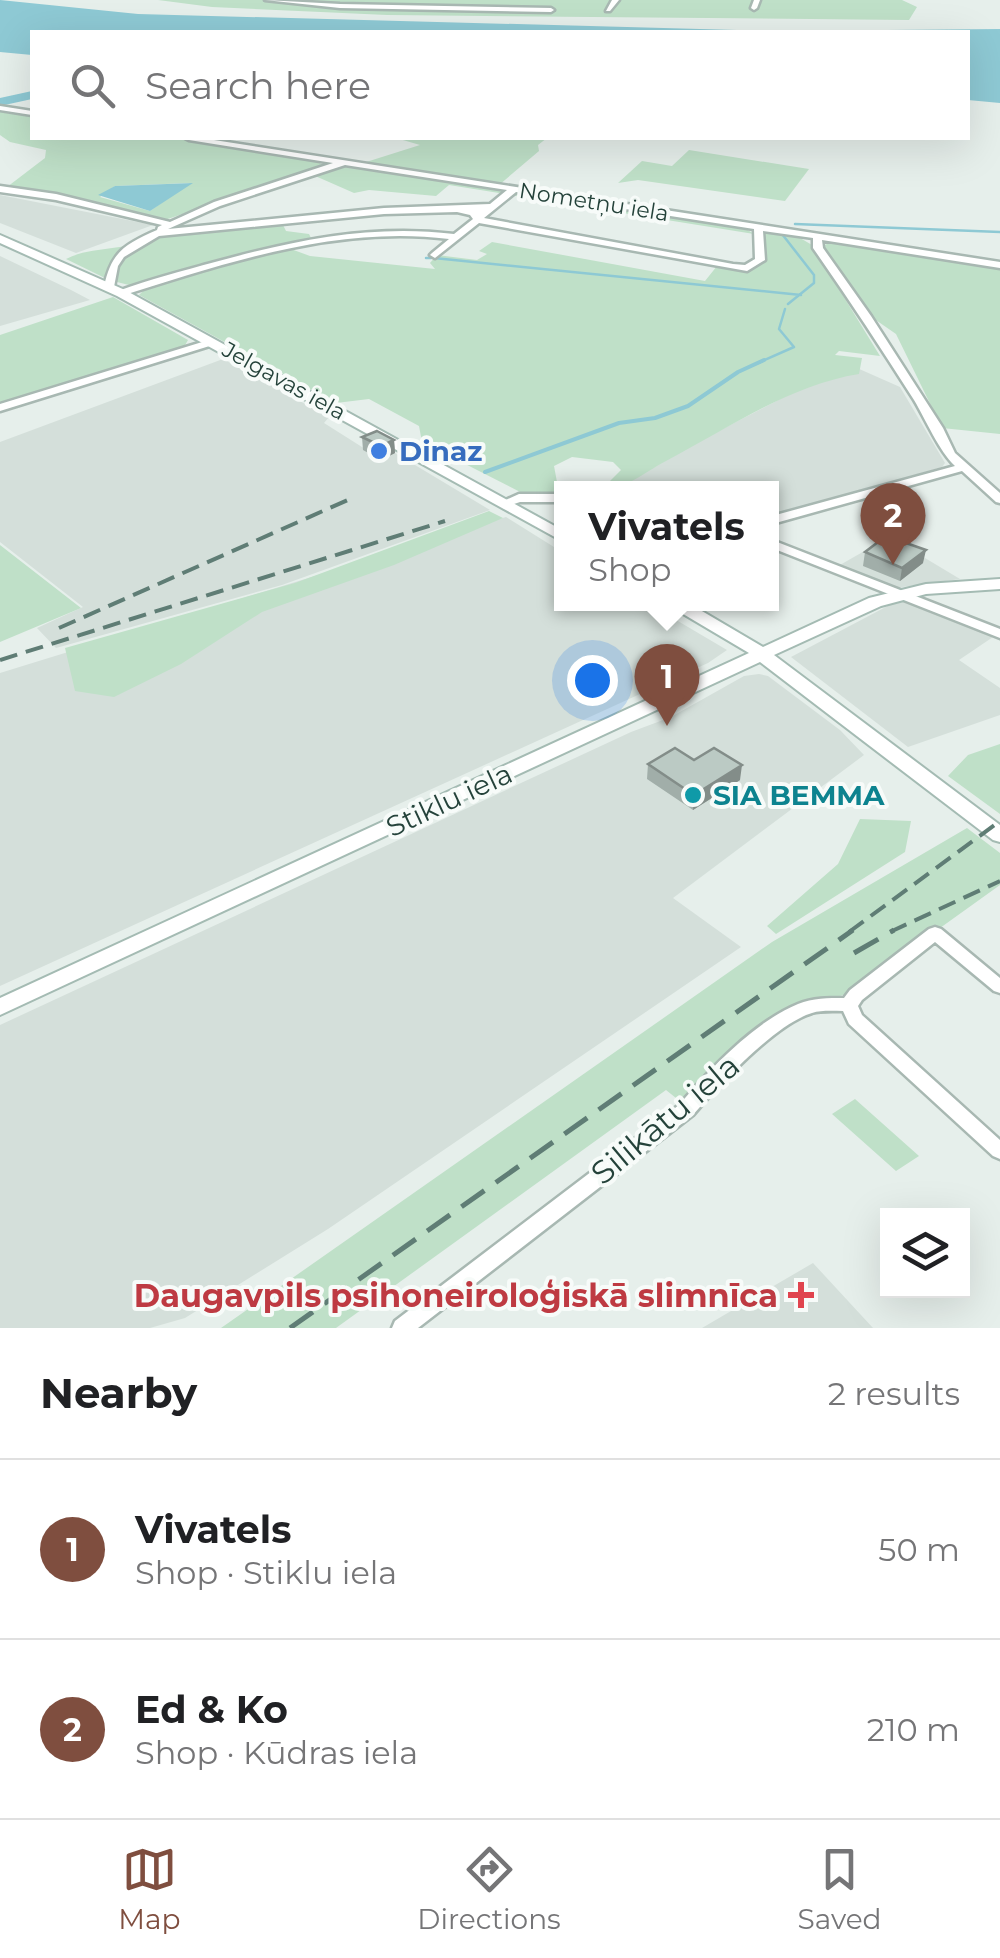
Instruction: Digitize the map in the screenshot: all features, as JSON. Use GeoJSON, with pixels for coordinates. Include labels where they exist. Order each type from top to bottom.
{"type":"FeatureCollection","features":[{"type":"Feature","properties":{"kind":"street"},"geometry":{"type":"LineString","coordinates":[[268,0],[340,6],[552,10]]}},
{"type":"Feature","properties":{"kind":"street"},"geometry":{"type":"LineString","coordinates":[[608,10],[616,0]]}},
{"type":"Feature","properties":{"kind":"street"},"geometry":{"type":"LineString","coordinates":[[0,108],[30,113]]}},
{"type":"Feature","properties":{"kind":"street","name":"Nometņu iela"},"geometry":{"type":"LineString","coordinates":[[202,140],[1000,265]]}},
{"type":"Feature","properties":{"kind":"street"},"geometry":{"type":"LineString","coordinates":[[344,162],[168,224],[120,256],[113,266],[115,290],[316,238],[398,230],[455,238]]}},
{"type":"Feature","properties":{"kind":"street"},"geometry":{"type":"LineString","coordinates":[[0,189],[56,197],[168,224]]}},
{"type":"Feature","properties":{"kind":"street"},"geometry":{"type":"LineString","coordinates":[[436,255],[514,189]]}},
{"type":"Feature","properties":{"kind":"street"},"geometry":{"type":"LineString","coordinates":[[156,233],[384,211],[492,207]]}},
{"type":"Feature","properties":{"kind":"street"},"geometry":{"type":"LineString","coordinates":[[457,209],[473,213],[478,220],[747,268],[760,260],[758,227]]}},
{"type":"Feature","properties":{"kind":"street"},"geometry":{"type":"LineString","coordinates":[[818,236],[818,248],[962,468],[1000,499]]}},
{"type":"Feature","properties":{"kind":"street","name":"Jelgavas iela"},"geometry":{"type":"LineString","coordinates":[[0,239],[115,290],[554,531]]}},
{"type":"Feature","properties":{"kind":"street"},"geometry":{"type":"LineString","coordinates":[[0,408],[212,342]]}},
{"type":"Feature","properties":{"kind":"street"},"geometry":{"type":"LineString","coordinates":[[779,518],[962,468]]}},
{"type":"Feature","properties":{"kind":"street"},"geometry":{"type":"LineString","coordinates":[[505,503],[519,498],[554,498]]}},
{"type":"Feature","properties":{"kind":"street"},"geometry":{"type":"LineString","coordinates":[[779,547],[1000,634]]}},
{"type":"Feature","properties":{"kind":"street","name":"Stiklu iela"},"geometry":{"type":"LineString","coordinates":[[0,1006],[898,594],[1000,584]]}},
{"type":"Feature","properties":{"kind":"street"},"geometry":{"type":"LineString","coordinates":[[691,611],[762,654],[1000,835]]}},
{"type":"Feature","properties":{"kind":"street"},"geometry":{"type":"LineString","coordinates":[[1000,986],[936,933],[856,995],[849,1005],[855,1019],[1000,1151]]}},
{"type":"Feature","properties":{"kind":"street","name":"Silikātu iela"},"geometry":{"type":"LineString","coordinates":[[402,1328],[686,1110],[716,1073],[802,1010],[821,1004],[849,1005]]}},
{"type":"Feature","properties":{"kind":"shaded area"},"geometry":{"type":"Polygon","coordinates":[[[0,195],[153,225],[76,253],[0,223],[0,195]]]}},
{"type":"Feature","properties":{"kind":"shaded area"},"geometry":{"type":"Polygon","coordinates":[[[0,256],[71,290],[90,300],[0,326],[0,256]]]}},
{"type":"Feature","properties":{"kind":"shaded area"},"geometry":{"type":"Polygon","coordinates":[[[223,359],[329,417],[324,423],[381,459],[395,453],[490,510],[282,585],[56,648],[37,628],[83,607],[0,542],[0,442],[223,359]]]}},
{"type":"Feature","properties":{"kind":"shaded area"},"geometry":{"type":"Polygon","coordinates":[[[848,364],[900,387],[945,463],[779,514],[779,481],[630,481],[649,467],[848,364]]]}},
{"type":"Feature","properties":{"kind":"shaded area"},"geometry":{"type":"Polygon","coordinates":[[[506,517],[554,547],[554,611],[661,611],[727,650],[708,663],[0,986],[0,673],[506,517]]]}},
{"type":"Feature","properties":{"kind":"shaded area"},"geometry":{"type":"Polygon","coordinates":[[[887,538],[960,579],[895,588],[840,565],[887,538]]]}},
{"type":"Feature","properties":{"kind":"shaded area"},"geometry":{"type":"Polygon","coordinates":[[[899,600],[993,637],[959,660],[1000,688],[1000,715],[908,747],[791,657],[899,600]]]}},
{"type":"Feature","properties":{"kind":"shaded area"},"geometry":{"type":"Polygon","coordinates":[[[744,676],[768,676],[840,730],[864,755],[673,898],[741,947],[328,1229],[185,1318],[150,1328],[0,1328],[0,1025],[631,732],[671,717],[744,676]]]}},
{"type":"Feature","properties":{"kind":"shaded area","name":"Daugavpils psihoneiroloģiskā slimnīca"},"geometry":{"type":"Polygon","coordinates":[[[813,1263],[873,1328],[702,1328],[813,1263]]]}},
{"type":"Feature","properties":{"kind":"green space"},"geometry":{"type":"Polygon","coordinates":[[[158,0],[902,0],[917,7],[909,20],[387,15],[212,7],[158,0]]]}},
{"type":"Feature","properties":{"kind":"green space"},"geometry":{"type":"Polygon","coordinates":[[[0,110],[30,115],[30,140],[188,140],[319,161],[322,166],[162,221],[7,187],[45,158],[46,150],[10,142],[0,135],[0,110]],[[190,183],[115,186],[100,197],[150,211],[190,183]]]}},
{"type":"Feature","properties":{"kind":"green space"},"geometry":{"type":"Polygon","coordinates":[[[403,140],[544,140],[538,145],[539,151],[499,185],[363,163],[420,145],[403,140]]]}},
{"type":"Feature","properties":{"kind":"green space"},"geometry":{"type":"Polygon","coordinates":[[[689,150],[809,169],[785,201],[638,180],[618,183],[642,161],[672,166],[689,150]]]}},
{"type":"Feature","properties":{"kind":"green space"},"geometry":{"type":"Polygon","coordinates":[[[340,165],[743,227],[754,234],[449,185],[436,196],[369,190],[354,193],[313,175],[340,165]]]}},
{"type":"Feature","properties":{"kind":"green space"},"geometry":{"type":"Polygon","coordinates":[[[282,223],[286,231],[309,234],[311,238],[280,245],[310,256],[435,269],[430,263],[437,255],[477,260],[487,254],[479,251],[492,242],[705,281],[717,266],[742,270],[756,267],[765,253],[763,233],[795,235],[812,245],[880,356],[839,351],[835,355],[862,358],[859,374],[784,398],[632,481],[610,481],[621,470],[613,462],[572,457],[554,466],[554,496],[526,495],[422,442],[419,426],[369,399],[336,403],[139,295],[145,289],[109,280],[66,259],[154,236],[282,223]]]}},
{"type":"Feature","properties":{"kind":"green space"},"geometry":{"type":"Polygon","coordinates":[[[835,241],[1000,268],[1000,434],[942,428],[896,334],[870,316],[822,250],[822,246],[835,241]]]}},
{"type":"Feature","properties":{"kind":"green space"},"geometry":{"type":"Polygon","coordinates":[[[113,297],[188,340],[184,347],[0,404],[0,335],[113,297]]]}},
{"type":"Feature","properties":{"kind":"green space"},"geometry":{"type":"Polygon","coordinates":[[[489,511],[503,518],[394,565],[262,612],[181,664],[114,697],[75,691],[65,648],[295,583],[489,511]]]}},
{"type":"Feature","properties":{"kind":"green space"},"geometry":{"type":"Polygon","coordinates":[[[0,545],[81,608],[0,642],[0,545]]]}},
{"type":"Feature","properties":{"kind":"green space"},"geometry":{"type":"Polygon","coordinates":[[[1000,744],[1000,814],[948,776],[968,755],[1000,744]]]}},
{"type":"Feature","properties":{"kind":"green space"},"geometry":{"type":"Polygon","coordinates":[[[860,819],[911,821],[905,852],[776,934],[767,926],[838,864],[860,819]]]}},
{"type":"Feature","properties":{"kind":"green space"},"geometry":{"type":"Polygon","coordinates":[[[967,828],[1000,853],[1000,885],[848,994],[800,1006],[681,1102],[666,1090],[336,1328],[221,1328],[772,942],[967,828]]]}},
{"type":"Feature","properties":{"kind":"green space"},"geometry":{"type":"Polygon","coordinates":[[[855,1099],[919,1156],[896,1171],[832,1114],[855,1099]]]}},
{"type":"Feature","properties":{"kind":"water"},"geometry":{"type":"Polygon","coordinates":[[[0,0],[138,14],[738,30],[30,30],[30,55],[0,52],[0,0]]]}},
{"type":"Feature","properties":{"kind":"water"},"geometry":{"type":"Polygon","coordinates":[[[1000,29],[1000,103],[970,100],[970,30],[888,30],[1000,29]]]}},
{"type":"Feature","properties":{"kind":"water"},"geometry":{"type":"Polygon","coordinates":[[[193,183],[150,211],[98,195],[115,186],[193,183]]]}},
{"type":"Feature","properties":{"kind":"building"},"geometry":{"type":"Polygon","coordinates":[[[377,431],[394,440],[381,446],[362,437],[377,431]]]}},
{"type":"Feature","properties":{"kind":"building"},"geometry":{"type":"Polygon","coordinates":[[[886,536],[926,550],[902,568],[865,552],[886,536]]]}},
{"type":"Feature","properties":{"kind":"building"},"geometry":{"type":"Polygon","coordinates":[[[675,748],[694,760],[714,748],[742,765],[694,795],[648,764],[675,748]]]}},
{"type":"Feature","properties":{"kind":"waterway"},"geometry":{"type":"LineString","coordinates":[[0,102],[30,95]]}},
{"type":"Feature","properties":{"kind":"waterway"},"geometry":{"type":"LineString","coordinates":[[795,224],[1000,232]]}},
{"type":"Feature","properties":{"kind":"waterway"},"geometry":{"type":"LineString","coordinates":[[782,234],[814,275],[814,283],[799,295]]}},
{"type":"Feature","properties":{"kind":"waterway"},"geometry":{"type":"LineString","coordinates":[[426,258],[431,258]]}},
{"type":"Feature","properties":{"kind":"waterway"},"geometry":{"type":"LineString","coordinates":[[434,258],[799,295]]}},
{"type":"Feature","properties":{"kind":"waterway"},"geometry":{"type":"LineString","coordinates":[[788,304],[799,295]]}},
{"type":"Feature","properties":{"kind":"waterway"},"geometry":{"type":"LineString","coordinates":[[758,363],[794,347],[779,329],[785,309]]}},
{"type":"Feature","properties":{"kind":"waterway"},"geometry":{"type":"LineString","coordinates":[[485,472],[619,423],[655,418],[688,406],[738,372],[764,360]]}},
{"type":"Feature","properties":{"kind":"railway"},"geometry":{"type":"LineString","coordinates":[[59,628],[350,499]]}},
{"type":"Feature","properties":{"kind":"railway"},"geometry":{"type":"LineString","coordinates":[[0,660],[445,521]]}},
{"type":"Feature","properties":{"kind":"railway"},"geometry":{"type":"LineString","coordinates":[[849,932],[1000,821]]}},
{"type":"Feature","properties":{"kind":"railway"},"geometry":{"type":"LineString","coordinates":[[893,931],[1000,881]]}},
{"type":"Feature","properties":{"kind":"railway"},"geometry":{"type":"LineString","coordinates":[[290,1328],[853,930]]}},
{"type":"Feature","properties":{"kind":"railway"},"geometry":{"type":"LineString","coordinates":[[854,953],[893,931]]}},
{"type":"Feature","properties":{"kind":"place","name":"Dinaz"},"geometry":{"type":"Point","coordinates":[379,451]}},
{"type":"Feature","properties":{"kind":"place","name":"Ed & Ko"},"geometry":{"type":"Point","coordinates":[893,565]}},
{"type":"Feature","properties":{"kind":"place","name":"Vivatels"},"geometry":{"type":"Point","coordinates":[667,726]}},
{"type":"Feature","properties":{"kind":"place","name":"SIA BEMMA"},"geometry":{"type":"Point","coordinates":[693,795]}},
{"type":"Feature","properties":{"kind":"place","name":"Daugavpils psihoneiroloģiskā slimnīca"},"geometry":{"type":"Point","coordinates":[801,1295]}}]}
